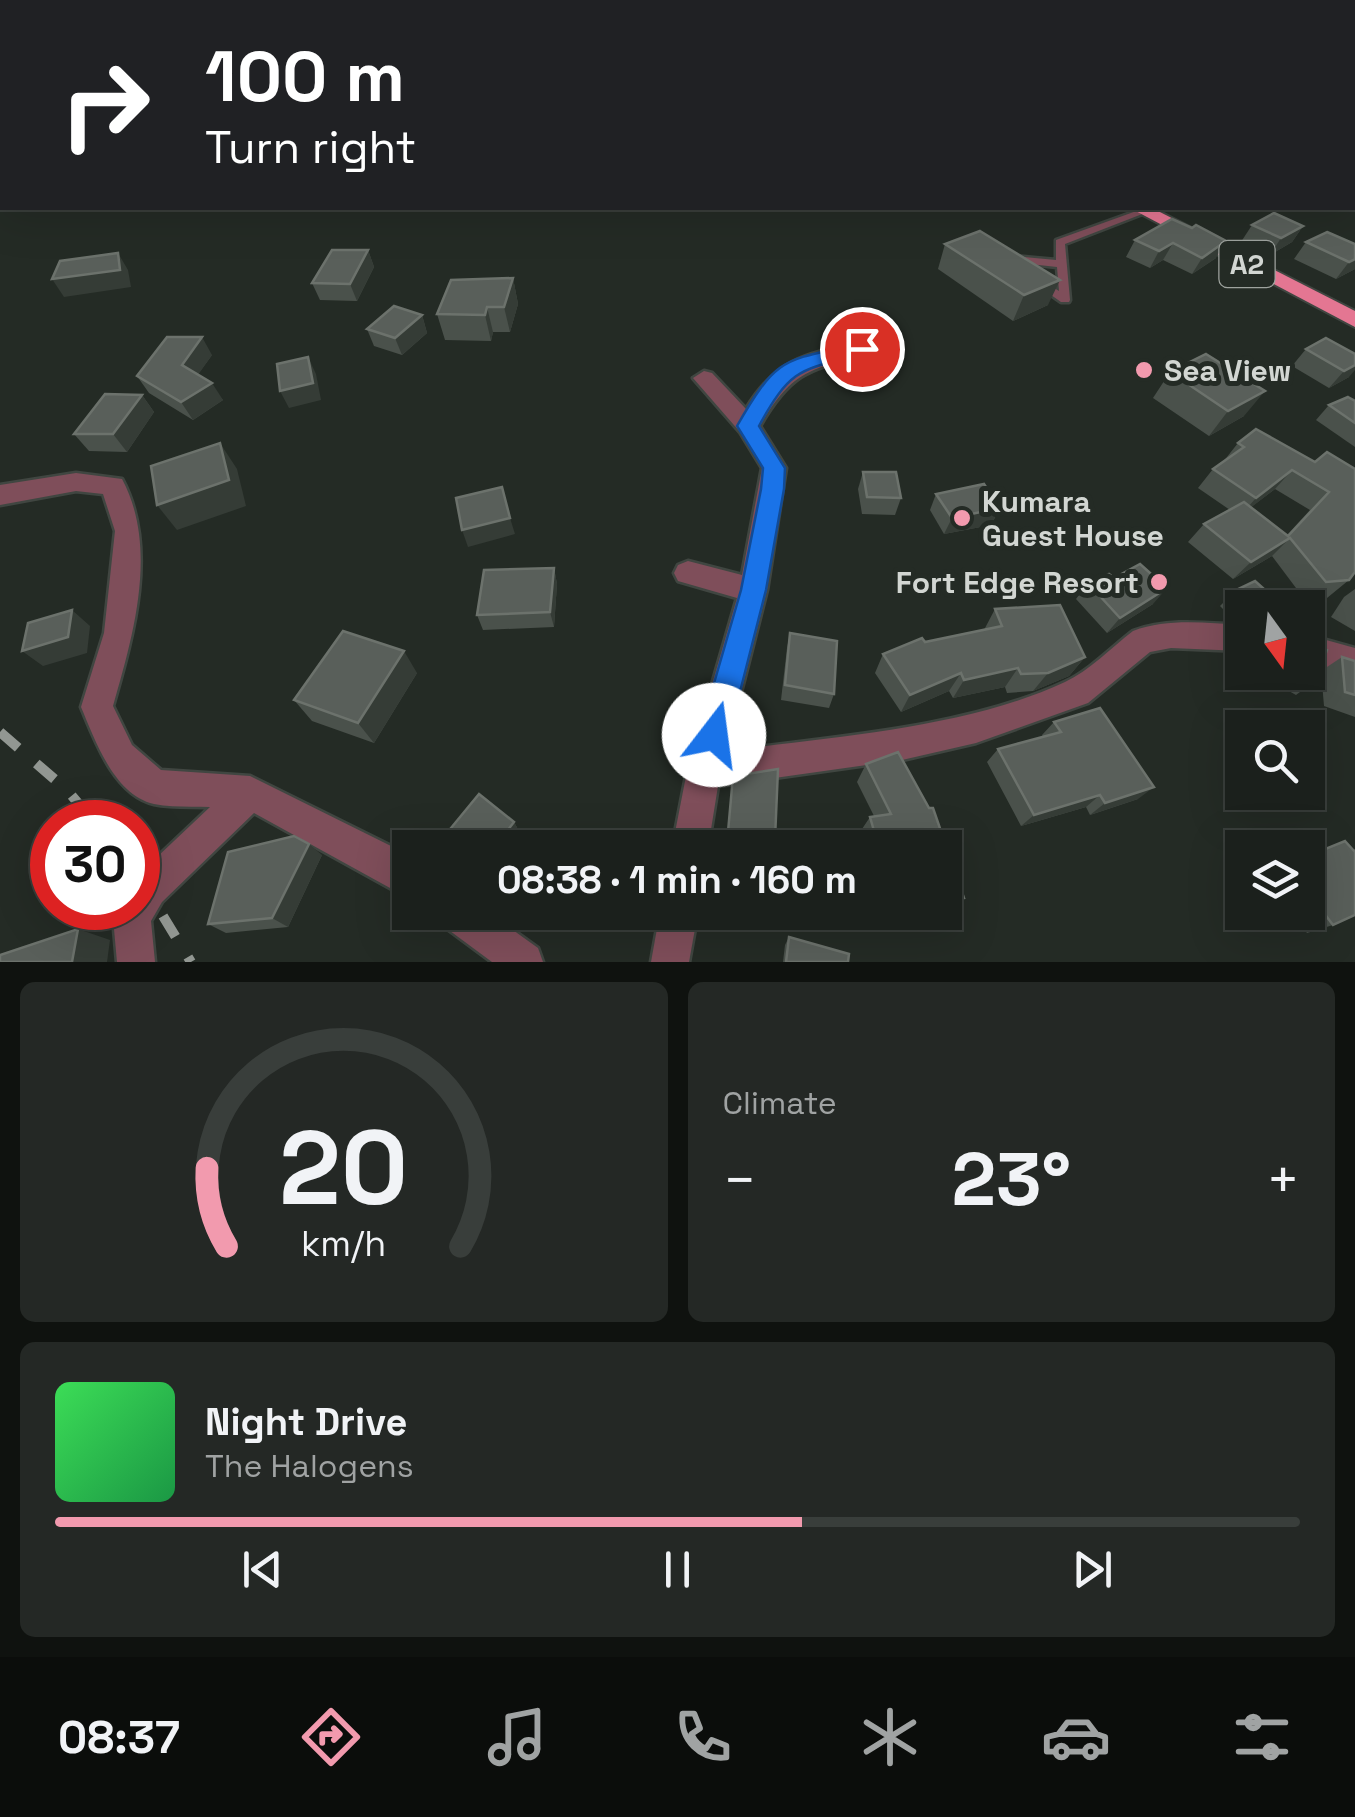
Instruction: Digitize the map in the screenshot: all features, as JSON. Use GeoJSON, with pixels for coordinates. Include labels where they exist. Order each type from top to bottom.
{"type":"FeatureCollection","features":[{"type":"Feature","properties":{"kind":"highway","name":"A2"},"geometry":{"type":"LineString","coordinates":[[1144,210],[1355,320]]}},
{"type":"Feature","properties":{"kind":"street"},"geometry":{"type":"LineString","coordinates":[[748,426],[769,388],[793,365],[862,349]]}},
{"type":"Feature","properties":{"kind":"street"},"geometry":{"type":"LineString","coordinates":[[693,830],[704,771],[754,590],[774,468],[748,426],[704,378]]}},
{"type":"Feature","properties":{"kind":"street"},"geometry":{"type":"LineString","coordinates":[[0,494],[76,482],[113,486],[128,532],[119,632],[98,707],[120,757],[154,787],[250,793],[392,868]]}},
{"type":"Feature","properties":{"kind":"street"},"geometry":{"type":"LineString","coordinates":[[688,572],[754,590]]}},
{"type":"Feature","properties":{"kind":"street"},"geometry":{"type":"LineString","coordinates":[[704,771],[902,744],[976,727],[1076,694],[1143,640],[1171,635],[1225,637]]}},
{"type":"Feature","properties":{"kind":"street"},"geometry":{"type":"LineString","coordinates":[[1325,653],[1344,658]]}},
{"type":"Feature","properties":{"kind":"street"},"geometry":{"type":"LineString","coordinates":[[136,962],[132,918],[149,888],[250,793]]}},
{"type":"Feature","properties":{"kind":"street"},"geometry":{"type":"LineString","coordinates":[[479,930],[524,962]]}},
{"type":"Feature","properties":{"kind":"street"},"geometry":{"type":"LineString","coordinates":[[670,962],[676,930]]}},
{"type":"Feature","properties":{"kind":"lane"},"geometry":{"type":"LineString","coordinates":[[1062,264],[998,258],[1066,300],[1060,242],[1140,210]]}},
{"type":"Feature","properties":{"kind":"building"},"geometry":{"type":"Polygon","coordinates":[[[1274,213],[1303,226],[1281,238],[1252,225],[1274,213]]]}},
{"type":"Feature","properties":{"kind":"building"},"geometry":{"type":"Polygon","coordinates":[[[1172,219],[1192,228],[1196,225],[1226,241],[1202,258],[1173,243],[1159,251],[1135,240],[1172,219]]]}},
{"type":"Feature","properties":{"kind":"building"},"geometry":{"type":"Polygon","coordinates":[[[980,231],[1060,280],[1024,295],[945,244],[980,231]]]}},
{"type":"Feature","properties":{"kind":"building"},"geometry":{"type":"Polygon","coordinates":[[[1327,232],[1355,244],[1355,259],[1349,262],[1306,242],[1327,232]]]}},
{"type":"Feature","properties":{"kind":"building"},"geometry":{"type":"Polygon","coordinates":[[[332,250],[368,250],[350,284],[312,283],[332,250]]]}},
{"type":"Feature","properties":{"kind":"building"},"geometry":{"type":"Polygon","coordinates":[[[118,253],[120,270],[52,279],[60,261],[118,253]]]}},
{"type":"Feature","properties":{"kind":"building"},"geometry":{"type":"Polygon","coordinates":[[[513,278],[504,307],[487,307],[485,315],[437,314],[451,280],[513,278]]]}},
{"type":"Feature","properties":{"kind":"building"},"geometry":{"type":"Polygon","coordinates":[[[394,306],[422,315],[395,338],[367,329],[394,306]]]}},
{"type":"Feature","properties":{"kind":"building"},"geometry":{"type":"Polygon","coordinates":[[[167,337],[202,337],[182,365],[212,383],[181,402],[137,376],[167,337]]]}},
{"type":"Feature","properties":{"kind":"building"},"geometry":{"type":"Polygon","coordinates":[[[1326,338],[1355,354],[1355,365],[1344,371],[1306,349],[1326,338]]]}},
{"type":"Feature","properties":{"kind":"building"},"geometry":{"type":"Polygon","coordinates":[[[1206,354],[1265,391],[1228,411],[1170,372],[1206,354]]]}},
{"type":"Feature","properties":{"kind":"building"},"geometry":{"type":"Polygon","coordinates":[[[308,357],[313,383],[280,391],[277,364],[308,357]]]}},
{"type":"Feature","properties":{"kind":"building"},"geometry":{"type":"Polygon","coordinates":[[[105,394],[142,395],[113,434],[74,434],[105,394]]]}},
{"type":"Feature","properties":{"kind":"building"},"geometry":{"type":"Polygon","coordinates":[[[1348,397],[1355,401],[1355,423],[1329,405],[1348,397]]]}},
{"type":"Feature","properties":{"kind":"building"},"geometry":{"type":"Polygon","coordinates":[[[1256,429],[1315,462],[1327,452],[1355,469],[1355,572],[1349,580],[1326,582],[1290,538],[1251,562],[1204,524],[1244,502],[1288,536],[1329,492],[1292,470],[1256,498],[1213,469],[1244,447],[1238,443],[1256,429]]]}},
{"type":"Feature","properties":{"kind":"building"},"geometry":{"type":"Polygon","coordinates":[[[220,443],[229,480],[157,505],[151,466],[220,443]]]}},
{"type":"Feature","properties":{"kind":"building"},"geometry":{"type":"Polygon","coordinates":[[[863,472],[896,472],[901,498],[867,497],[863,472]]]}},
{"type":"Feature","properties":{"kind":"building"},"geometry":{"type":"Polygon","coordinates":[[[984,484],[1000,508],[952,518],[936,494],[984,484]]]}},
{"type":"Feature","properties":{"kind":"building"},"geometry":{"type":"Polygon","coordinates":[[[502,487],[510,518],[462,530],[456,498],[502,487]]]}},
{"type":"Feature","properties":{"kind":"building"},"geometry":{"type":"Polygon","coordinates":[[[1140,564],[1167,588],[1120,618],[1088,583],[1109,574],[1114,578],[1140,564]]]}},
{"type":"Feature","properties":{"kind":"building"},"geometry":{"type":"Polygon","coordinates":[[[554,568],[550,612],[477,615],[484,570],[554,568]]]}},
{"type":"Feature","properties":{"kind":"building"},"geometry":{"type":"Polygon","coordinates":[[[1255,581],[1265,590],[1236,590],[1255,581]]]}},
{"type":"Feature","properties":{"kind":"building"},"geometry":{"type":"Polygon","coordinates":[[[1060,605],[1085,657],[1048,673],[1021,674],[1018,668],[964,680],[961,673],[910,695],[883,654],[922,638],[925,642],[1002,626],[995,609],[1060,605]]]}},
{"type":"Feature","properties":{"kind":"building"},"geometry":{"type":"Polygon","coordinates":[[[72,610],[68,637],[22,651],[28,623],[72,610]]]}},
{"type":"Feature","properties":{"kind":"building"},"geometry":{"type":"Polygon","coordinates":[[[343,631],[404,651],[358,723],[294,700],[343,631]]]}},
{"type":"Feature","properties":{"kind":"building"},"geometry":{"type":"Polygon","coordinates":[[[790,633],[837,641],[834,694],[785,685],[790,633]]]}},
{"type":"Feature","properties":{"kind":"building"},"geometry":{"type":"Polygon","coordinates":[[[1342,657],[1355,661],[1355,695],[1345,692],[1342,657]]]}},
{"type":"Feature","properties":{"kind":"building"},"geometry":{"type":"Polygon","coordinates":[[[1100,708],[1154,787],[1105,803],[1100,795],[1034,815],[998,749],[1061,732],[1054,722],[1100,708]]]}},
{"type":"Feature","properties":{"kind":"building"},"geometry":{"type":"Polygon","coordinates":[[[898,752],[929,808],[933,808],[941,830],[874,830],[870,817],[891,814],[866,764],[898,752]]]}},
{"type":"Feature","properties":{"kind":"building"},"geometry":{"type":"Polygon","coordinates":[[[778,769],[775,830],[728,830],[733,776],[778,769]]]}},
{"type":"Feature","properties":{"kind":"building"},"geometry":{"type":"Polygon","coordinates":[[[479,794],[514,822],[508,830],[451,828],[479,794]]]}},
{"type":"Feature","properties":{"kind":"building"},"geometry":{"type":"Polygon","coordinates":[[[294,836],[309,844],[272,918],[208,924],[228,852],[294,836]]]}},
{"type":"Feature","properties":{"kind":"building"},"geometry":{"type":"Polygon","coordinates":[[[1345,841],[1355,852],[1355,915],[1333,925],[1325,914],[1325,849],[1345,841]]]}},
{"type":"Feature","properties":{"kind":"building"},"geometry":{"type":"Polygon","coordinates":[[[78,930],[72,962],[0,962],[0,955],[78,930]]]}},
{"type":"Feature","properties":{"kind":"building"},"geometry":{"type":"Polygon","coordinates":[[[789,937],[849,954],[848,962],[786,962],[789,937]]]}},
{"type":"Feature","properties":{"kind":"railway"},"geometry":{"type":"LineString","coordinates":[[0,732],[75,800]]}},
{"type":"Feature","properties":{"kind":"railway"},"geometry":{"type":"LineString","coordinates":[[160,911],[191,962]]}},
{"type":"Feature","properties":{"kind":"place","name":"Sea View"},"geometry":{"type":"Point","coordinates":[1144,370]}},
{"type":"Feature","properties":{"kind":"place","name":"Kumara Guest House"},"geometry":{"type":"Point","coordinates":[962,518]}},
{"type":"Feature","properties":{"kind":"place","name":"Fort Edge Resort"},"geometry":{"type":"Point","coordinates":[1159,582]}},
{"type":"Feature","properties":{"kind":"route"},"geometry":{"type":"LineString","coordinates":[[714,735],[754,590],[773,489],[774,468],[748,426],[769,388],[793,365],[862,349]]}}]}
